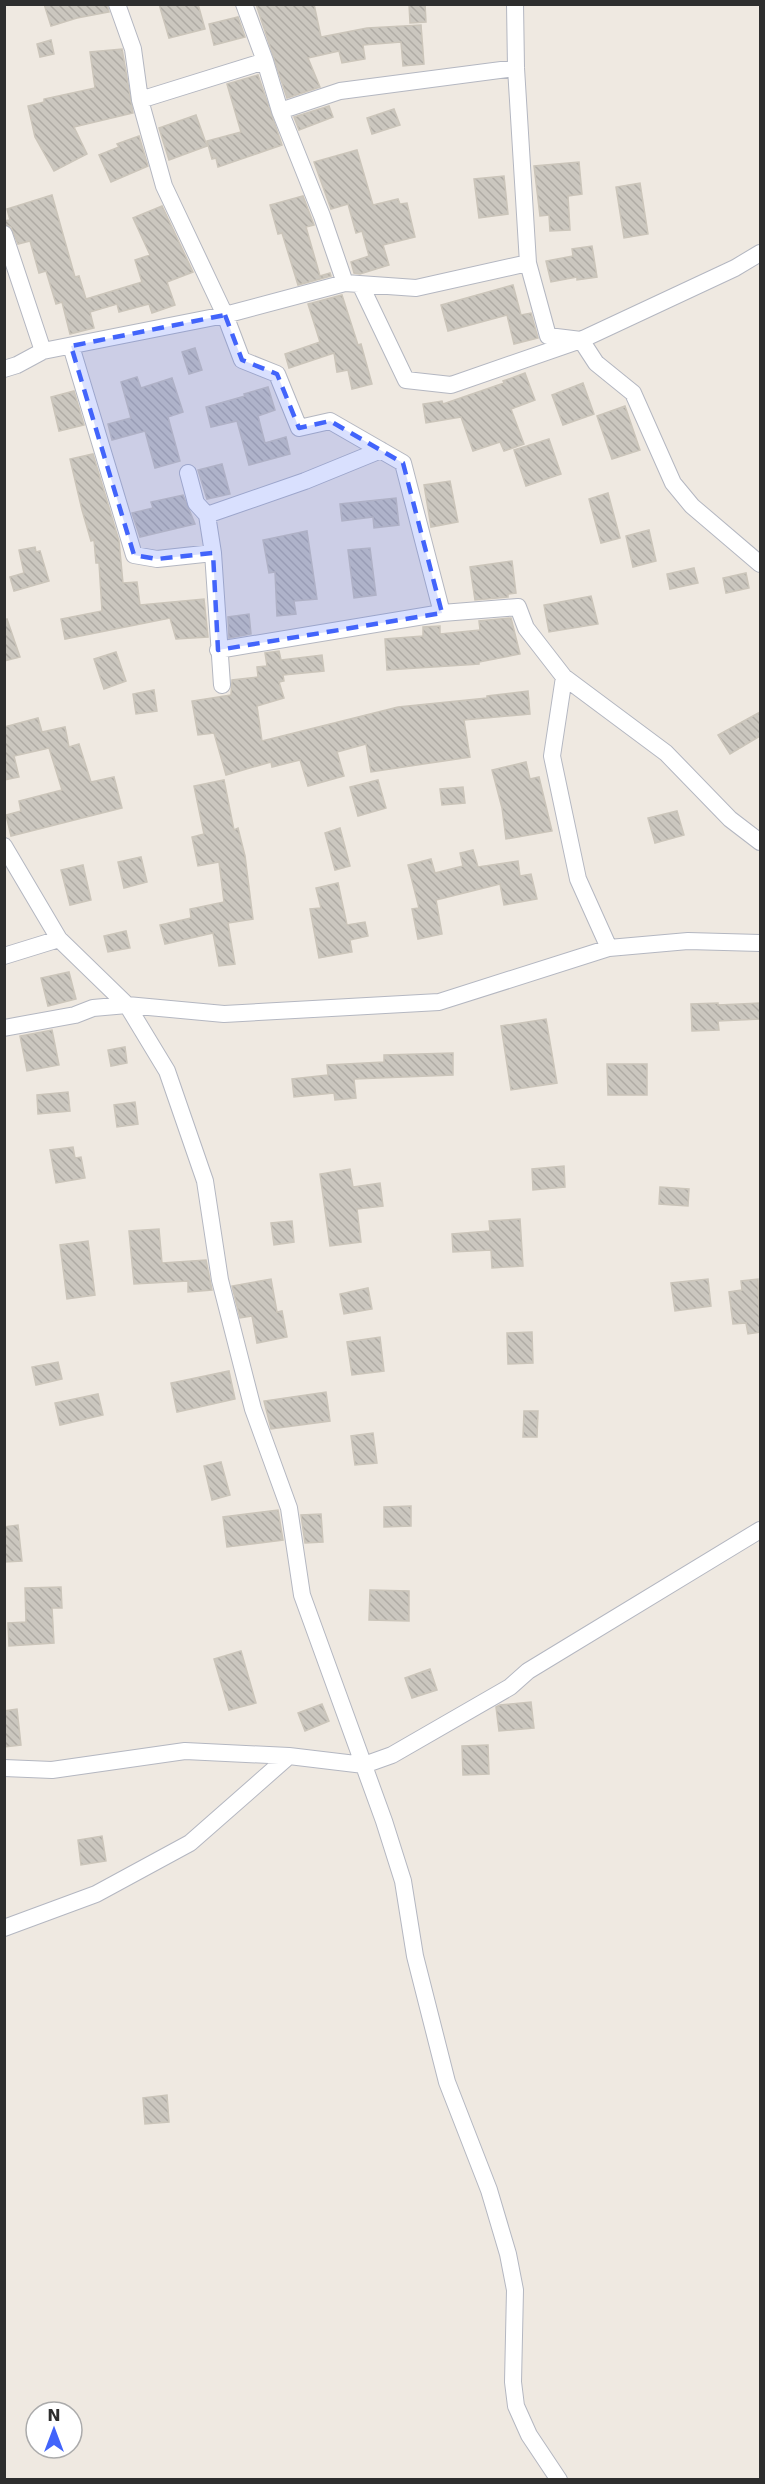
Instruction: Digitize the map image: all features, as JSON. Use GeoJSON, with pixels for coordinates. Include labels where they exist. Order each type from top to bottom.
{"type":"FeatureCollection","features":[{"type":"Feature","properties":{"kind":"street"},"geometry":{"type":"LineString","coordinates":[[117,4],[133,49],[140,100],[164,186],[225,315],[242,360],[276,374],[299,428],[330,421],[403,463],[442,613]]}},
{"type":"Feature","properties":{"kind":"street"},"geometry":{"type":"LineString","coordinates":[[244,4],[280,111],[322,216],[353,285],[406,380],[451,386],[581,340],[735,268],[760,253]]}},
{"type":"Feature","properties":{"kind":"street"},"geometry":{"type":"LineString","coordinates":[[516,4],[516,68],[528,263],[548,336],[581,340],[596,363],[633,393],[673,483],[693,506],[760,564]]}},
{"type":"Feature","properties":{"kind":"street"},"geometry":{"type":"LineString","coordinates":[[140,100],[265,61]]}},
{"type":"Feature","properties":{"kind":"street"},"geometry":{"type":"LineString","coordinates":[[280,111],[339,91],[516,68]]}},
{"type":"Feature","properties":{"kind":"street"},"geometry":{"type":"LineString","coordinates":[[4,234],[43,351]]}},
{"type":"Feature","properties":{"kind":"street"},"geometry":{"type":"LineString","coordinates":[[4,369],[17,365],[43,351],[225,315],[353,285],[371,284],[416,288],[528,263]]}},
{"type":"Feature","properties":{"kind":"street"},"geometry":{"type":"LineString","coordinates":[[71,346],[134,555],[157,559],[213,553]]}},
{"type":"Feature","properties":{"kind":"street"},"geometry":{"type":"LineString","coordinates":[[207,515],[305,481],[381,450]]}},
{"type":"Feature","properties":{"kind":"street"},"geometry":{"type":"LineString","coordinates":[[188,473],[196,503],[207,515],[213,553],[222,685]]}},
{"type":"Feature","properties":{"kind":"street"},"geometry":{"type":"LineString","coordinates":[[218,650],[442,613],[518,607],[526,628],[564,677],[666,753],[730,819],[760,842]]}},
{"type":"Feature","properties":{"kind":"street"},"geometry":{"type":"LineString","coordinates":[[564,677],[552,756],[578,879],[609,948]]}},
{"type":"Feature","properties":{"kind":"street"},"geometry":{"type":"LineString","coordinates":[[6,855],[59,939],[128,1005],[167,1071],[206,1181],[220,1280],[254,1409],[289,1508],[302,1595],[364,1765],[402,1881],[415,1956],[447,2082],[489,2190],[508,2254],[515,2290],[513,2382],[516,2406],[529,2435],[559,2480]]}},
{"type":"Feature","properties":{"kind":"street"},"geometry":{"type":"LineString","coordinates":[[4,956],[59,939]]}},
{"type":"Feature","properties":{"kind":"street"},"geometry":{"type":"LineString","coordinates":[[4,1028],[75,1014],[93,1008],[128,1005],[224,1014],[439,1002],[609,948],[688,941],[760,943]]}},
{"type":"Feature","properties":{"kind":"street"},"geometry":{"type":"LineString","coordinates":[[4,1768],[52,1770],[185,1751],[289,1756],[364,1765],[392,1755],[510,1687],[528,1671],[583,1640],[760,1530]]}},
{"type":"Feature","properties":{"kind":"street"},"geometry":{"type":"LineString","coordinates":[[4,1928],[96,1894],[190,1843],[289,1756]]}},
{"type":"Feature","properties":{"kind":"highlighted area"},"geometry":{"type":"Polygon","coordinates":[[[225,315],[242,360],[277,374],[299,428],[330,421],[403,463],[442,613],[218,650],[213,553],[157,559],[134,555],[71,346],[225,315]]]}},
{"type":"Feature","properties":{"kind":"building"},"geometry":{"type":"Polygon","coordinates":[[[44,4],[107,4],[109,12],[51,26],[44,4]]]}},
{"type":"Feature","properties":{"kind":"building"},"geometry":{"type":"Polygon","coordinates":[[[159,4],[198,4],[205,29],[169,38],[159,4]]]}},
{"type":"Feature","properties":{"kind":"building"},"geometry":{"type":"Polygon","coordinates":[[[256,4],[314,4],[321,37],[367,28],[421,25],[424,64],[403,66],[401,42],[363,45],[365,59],[342,63],[339,51],[308,58],[320,87],[287,98],[256,4]]]}},
{"type":"Feature","properties":{"kind":"building"},"geometry":{"type":"Polygon","coordinates":[[[409,4],[425,4],[426,22],[410,23],[409,4]]]}},
{"type":"Feature","properties":{"kind":"building"},"geometry":{"type":"Polygon","coordinates":[[[238,17],[245,37],[214,45],[209,24],[238,17]]]}},
{"type":"Feature","properties":{"kind":"building"},"geometry":{"type":"Polygon","coordinates":[[[51,40],[54,54],[40,57],[37,44],[51,40]]]}},
{"type":"Feature","properties":{"kind":"building"},"geometry":{"type":"Polygon","coordinates":[[[122,49],[133,113],[74,127],[87,154],[54,171],[35,137],[28,106],[44,102],[44,99],[95,88],[90,52],[122,49]]]}},
{"type":"Feature","properties":{"kind":"building"},"geometry":{"type":"Polygon","coordinates":[[[258,75],[282,145],[218,167],[216,158],[212,159],[207,141],[241,132],[227,84],[258,75]]]}},
{"type":"Feature","properties":{"kind":"building"},"geometry":{"type":"Polygon","coordinates":[[[329,106],[333,117],[299,130],[294,117],[329,106]]]}},
{"type":"Feature","properties":{"kind":"building"},"geometry":{"type":"Polygon","coordinates":[[[394,109],[400,125],[372,134],[367,118],[394,109]]]}},
{"type":"Feature","properties":{"kind":"building"},"geometry":{"type":"Polygon","coordinates":[[[196,115],[207,146],[169,160],[159,128],[196,115]]]}},
{"type":"Feature","properties":{"kind":"building"},"geometry":{"type":"Polygon","coordinates":[[[139,136],[148,166],[111,182],[99,155],[119,147],[117,144],[139,136]]]}},
{"type":"Feature","properties":{"kind":"building"},"geometry":{"type":"Polygon","coordinates":[[[357,150],[373,205],[398,199],[400,204],[407,203],[415,237],[383,245],[389,265],[360,274],[354,273],[351,262],[369,256],[362,231],[356,233],[348,204],[331,209],[314,162],[357,150]]]}},
{"type":"Feature","properties":{"kind":"building"},"geometry":{"type":"Polygon","coordinates":[[[579,162],[582,194],[568,196],[570,230],[550,231],[549,215],[540,216],[534,166],[579,162]]]}},
{"type":"Feature","properties":{"kind":"building"},"geometry":{"type":"Polygon","coordinates":[[[504,176],[508,214],[479,218],[474,179],[504,176]]]}},
{"type":"Feature","properties":{"kind":"building"},"geometry":{"type":"Polygon","coordinates":[[[640,183],[648,234],[624,238],[616,187],[640,183]]]}},
{"type":"Feature","properties":{"kind":"building"},"geometry":{"type":"Polygon","coordinates":[[[52,195],[75,277],[79,276],[86,299],[142,282],[135,260],[150,255],[133,218],[162,206],[193,272],[167,282],[175,305],[152,313],[149,304],[119,312],[117,304],[90,312],[94,328],[70,334],[62,302],[56,304],[46,271],[39,273],[30,241],[18,244],[11,227],[4,224],[4,221],[10,220],[7,209],[52,195]]]}},
{"type":"Feature","properties":{"kind":"building"},"geometry":{"type":"Polygon","coordinates":[[[303,196],[314,225],[306,227],[320,276],[330,273],[331,276],[298,285],[282,233],[278,234],[270,205],[303,196]]]}},
{"type":"Feature","properties":{"kind":"building"},"geometry":{"type":"Polygon","coordinates":[[[592,246],[597,277],[577,280],[577,277],[551,282],[546,261],[573,256],[572,249],[592,246]]]}},
{"type":"Feature","properties":{"kind":"building"},"geometry":{"type":"Polygon","coordinates":[[[513,285],[521,315],[531,313],[538,338],[514,344],[507,315],[448,331],[441,305],[513,285]]]}},
{"type":"Feature","properties":{"kind":"building"},"geometry":{"type":"Polygon","coordinates":[[[342,295],[358,345],[361,344],[372,384],[352,389],[348,370],[337,372],[334,353],[289,368],[285,354],[320,342],[308,304],[342,295]]]}},
{"type":"Feature","properties":{"kind":"building"},"geometry":{"type":"Polygon","coordinates":[[[195,348],[202,370],[189,374],[182,352],[195,348]]]}},
{"type":"Feature","properties":{"kind":"building"},"geometry":{"type":"Polygon","coordinates":[[[525,373],[535,400],[511,409],[524,444],[504,451],[500,442],[473,451],[461,417],[426,423],[423,404],[442,401],[443,404],[504,383],[503,381],[525,373]]]}},
{"type":"Feature","properties":{"kind":"building"},"geometry":{"type":"Polygon","coordinates":[[[137,377],[141,388],[172,378],[183,412],[168,417],[180,461],[155,468],[145,431],[112,440],[108,424],[131,418],[121,382],[137,377]]]}},
{"type":"Feature","properties":{"kind":"building"},"geometry":{"type":"Polygon","coordinates":[[[583,383],[594,414],[563,425],[552,395],[583,383]]]}},
{"type":"Feature","properties":{"kind":"building"},"geometry":{"type":"Polygon","coordinates":[[[268,387],[275,410],[258,416],[265,443],[286,437],[290,454],[249,465],[237,421],[211,427],[206,407],[268,387]]]}},
{"type":"Feature","properties":{"kind":"building"},"geometry":{"type":"Polygon","coordinates":[[[74,391],[84,425],[59,431],[51,397],[74,391]]]}},
{"type":"Feature","properties":{"kind":"building"},"geometry":{"type":"Polygon","coordinates":[[[625,406],[640,450],[612,459],[597,416],[625,406]]]}},
{"type":"Feature","properties":{"kind":"building"},"geometry":{"type":"Polygon","coordinates":[[[549,439],[561,474],[526,486],[514,450],[549,439]]]}},
{"type":"Feature","properties":{"kind":"building"},"geometry":{"type":"Polygon","coordinates":[[[93,454],[119,541],[123,583],[137,582],[140,605],[204,599],[208,637],[176,639],[170,618],[65,639],[61,619],[102,611],[99,563],[96,563],[94,540],[91,541],[70,459],[93,454]]]}},
{"type":"Feature","properties":{"kind":"building"},"geometry":{"type":"Polygon","coordinates":[[[222,464],[230,494],[207,499],[198,470],[222,464]]]}},
{"type":"Feature","properties":{"kind":"building"},"geometry":{"type":"Polygon","coordinates":[[[450,481],[458,522],[431,527],[424,485],[450,481]]]}},
{"type":"Feature","properties":{"kind":"building"},"geometry":{"type":"Polygon","coordinates":[[[608,493],[620,538],[601,543],[589,499],[608,493]]]}},
{"type":"Feature","properties":{"kind":"building"},"geometry":{"type":"Polygon","coordinates":[[[183,495],[195,524],[140,537],[132,513],[153,508],[151,502],[183,495]]]}},
{"type":"Feature","properties":{"kind":"building"},"geometry":{"type":"Polygon","coordinates":[[[396,498],[399,525],[374,528],[373,517],[342,521],[340,504],[396,498]]]}},
{"type":"Feature","properties":{"kind":"building"},"geometry":{"type":"Polygon","coordinates":[[[649,530],[656,561],[633,567],[626,536],[649,530]]]}},
{"type":"Feature","properties":{"kind":"building"},"geometry":{"type":"Polygon","coordinates":[[[307,531],[317,599],[294,601],[296,614],[277,616],[275,572],[269,573],[263,540],[307,531]]]}},
{"type":"Feature","properties":{"kind":"building"},"geometry":{"type":"Polygon","coordinates":[[[35,547],[36,552],[40,551],[49,581],[14,591],[10,577],[24,573],[19,550],[35,547]]]}},
{"type":"Feature","properties":{"kind":"building"},"geometry":{"type":"Polygon","coordinates":[[[370,548],[376,595],[354,598],[348,550],[370,548]]]}},
{"type":"Feature","properties":{"kind":"building"},"geometry":{"type":"Polygon","coordinates":[[[512,561],[516,593],[508,594],[508,597],[475,600],[470,567],[512,561]]]}},
{"type":"Feature","properties":{"kind":"building"},"geometry":{"type":"Polygon","coordinates":[[[694,568],[698,583],[670,589],[667,574],[694,568]]]}},
{"type":"Feature","properties":{"kind":"building"},"geometry":{"type":"Polygon","coordinates":[[[746,573],[749,588],[726,593],[723,578],[746,573]]]}},
{"type":"Feature","properties":{"kind":"building"},"geometry":{"type":"Polygon","coordinates":[[[591,596],[598,624],[549,632],[544,605],[591,596]]]}},
{"type":"Feature","properties":{"kind":"building"},"geometry":{"type":"Polygon","coordinates":[[[249,614],[251,634],[229,638],[228,617],[249,614]]]}},
{"type":"Feature","properties":{"kind":"building"},"geometry":{"type":"Polygon","coordinates":[[[511,618],[520,654],[479,662],[479,664],[387,670],[385,639],[423,636],[423,627],[440,626],[440,634],[480,630],[479,621],[511,618]]]}},
{"type":"Feature","properties":{"kind":"building"},"geometry":{"type":"Polygon","coordinates":[[[7,619],[20,657],[4,661],[4,620],[7,619]]]}},
{"type":"Feature","properties":{"kind":"building"},"geometry":{"type":"Polygon","coordinates":[[[279,651],[281,660],[322,655],[324,671],[283,675],[284,681],[279,682],[284,698],[257,706],[262,741],[398,707],[487,698],[487,696],[528,691],[530,714],[464,720],[470,757],[371,772],[366,744],[337,752],[344,776],[308,786],[300,760],[272,767],[271,762],[226,775],[214,733],[198,735],[192,701],[231,695],[232,680],[258,677],[257,667],[267,666],[265,653],[279,651]]]}},
{"type":"Feature","properties":{"kind":"building"},"geometry":{"type":"Polygon","coordinates":[[[116,652],[126,681],[104,689],[94,659],[116,652]]]}},
{"type":"Feature","properties":{"kind":"building"},"geometry":{"type":"Polygon","coordinates":[[[154,690],[157,711],[136,714],[133,694],[154,690]]]}},
{"type":"Feature","properties":{"kind":"building"},"geometry":{"type":"Polygon","coordinates":[[[760,712],[760,736],[730,754],[718,735],[760,712]]]}},
{"type":"Feature","properties":{"kind":"building"},"geometry":{"type":"Polygon","coordinates":[[[38,718],[42,732],[65,727],[69,747],[79,744],[91,782],[114,777],[122,808],[11,836],[6,815],[21,811],[19,801],[62,790],[49,748],[14,756],[19,777],[4,780],[4,727],[38,718]]]}},
{"type":"Feature","properties":{"kind":"building"},"geometry":{"type":"Polygon","coordinates":[[[526,762],[530,779],[539,777],[552,831],[506,839],[502,808],[492,770],[526,762]]]}},
{"type":"Feature","properties":{"kind":"building"},"geometry":{"type":"Polygon","coordinates":[[[224,780],[234,830],[238,828],[245,856],[253,919],[228,923],[235,964],[219,966],[213,933],[165,944],[160,925],[191,918],[190,909],[224,902],[219,862],[198,866],[192,837],[204,834],[194,786],[224,780]]]}},
{"type":"Feature","properties":{"kind":"building"},"geometry":{"type":"Polygon","coordinates":[[[378,780],[386,808],[358,816],[350,787],[378,780]]]}},
{"type":"Feature","properties":{"kind":"building"},"geometry":{"type":"Polygon","coordinates":[[[463,787],[465,803],[442,805],[440,789],[463,787]]]}},
{"type":"Feature","properties":{"kind":"building"},"geometry":{"type":"Polygon","coordinates":[[[677,811],[684,835],[655,843],[648,818],[677,811]]]}},
{"type":"Feature","properties":{"kind":"building"},"geometry":{"type":"Polygon","coordinates":[[[340,828],[350,866],[335,870],[325,833],[340,828]]]}},
{"type":"Feature","properties":{"kind":"building"},"geometry":{"type":"Polygon","coordinates":[[[473,850],[478,867],[518,861],[520,876],[531,874],[537,899],[504,905],[500,884],[436,900],[442,934],[418,939],[412,909],[419,908],[408,865],[431,859],[435,873],[463,866],[460,853],[473,850]]]}},
{"type":"Feature","properties":{"kind":"building"},"geometry":{"type":"Polygon","coordinates":[[[141,857],[147,882],[124,888],[118,862],[141,857]]]}},
{"type":"Feature","properties":{"kind":"building"},"geometry":{"type":"Polygon","coordinates":[[[83,865],[91,900],[70,905],[61,870],[83,865]]]}},
{"type":"Feature","properties":{"kind":"building"},"geometry":{"type":"Polygon","coordinates":[[[338,883],[347,925],[365,922],[368,936],[350,940],[352,952],[319,958],[310,909],[321,908],[316,888],[338,883]]]}},
{"type":"Feature","properties":{"kind":"building"},"geometry":{"type":"Polygon","coordinates":[[[126,931],[130,948],[108,952],[104,936],[126,931]]]}},
{"type":"Feature","properties":{"kind":"building"},"geometry":{"type":"Polygon","coordinates":[[[69,972],[76,999],[48,1006],[41,978],[69,972]]]}},
{"type":"Feature","properties":{"kind":"building"},"geometry":{"type":"Polygon","coordinates":[[[718,1003],[718,1005],[760,1003],[760,1019],[718,1021],[719,1030],[692,1031],[691,1004],[718,1003]]]}},
{"type":"Feature","properties":{"kind":"building"},"geometry":{"type":"Polygon","coordinates":[[[546,1019],[557,1083],[511,1090],[501,1026],[546,1019]]]}},
{"type":"Feature","properties":{"kind":"building"},"geometry":{"type":"Polygon","coordinates":[[[52,1030],[59,1065],[27,1071],[20,1036],[52,1030]]]}},
{"type":"Feature","properties":{"kind":"building"},"geometry":{"type":"Polygon","coordinates":[[[125,1047],[127,1063],[111,1066],[108,1050],[125,1047]]]}},
{"type":"Feature","properties":{"kind":"building"},"geometry":{"type":"Polygon","coordinates":[[[453,1053],[453,1075],[354,1079],[356,1098],[335,1100],[334,1093],[294,1097],[292,1079],[328,1075],[327,1065],[384,1062],[384,1055],[453,1053]]]}},
{"type":"Feature","properties":{"kind":"building"},"geometry":{"type":"Polygon","coordinates":[[[607,1064],[647,1064],[647,1095],[608,1095],[607,1064]]]}},
{"type":"Feature","properties":{"kind":"building"},"geometry":{"type":"Polygon","coordinates":[[[68,1092],[70,1111],[38,1114],[37,1095],[68,1092]]]}},
{"type":"Feature","properties":{"kind":"building"},"geometry":{"type":"Polygon","coordinates":[[[135,1102],[138,1124],[117,1127],[114,1105],[135,1102]]]}},
{"type":"Feature","properties":{"kind":"building"},"geometry":{"type":"Polygon","coordinates":[[[73,1147],[75,1158],[81,1157],[85,1178],[56,1183],[50,1150],[73,1147]]]}},
{"type":"Feature","properties":{"kind":"building"},"geometry":{"type":"Polygon","coordinates":[[[564,1166],[565,1187],[533,1190],[532,1169],[564,1166]]]}},
{"type":"Feature","properties":{"kind":"building"},"geometry":{"type":"Polygon","coordinates":[[[350,1169],[353,1187],[380,1183],[383,1206],[357,1209],[361,1242],[330,1246],[320,1174],[350,1169]]]}},
{"type":"Feature","properties":{"kind":"building"},"geometry":{"type":"Polygon","coordinates":[[[660,1187],[689,1189],[688,1206],[659,1204],[660,1187]]]}},
{"type":"Feature","properties":{"kind":"building"},"geometry":{"type":"Polygon","coordinates":[[[520,1219],[523,1266],[492,1268],[491,1250],[453,1252],[452,1234],[490,1231],[489,1221],[520,1219]]]}},
{"type":"Feature","properties":{"kind":"building"},"geometry":{"type":"Polygon","coordinates":[[[292,1221],[294,1242],[274,1245],[271,1223],[292,1221]]]}},
{"type":"Feature","properties":{"kind":"building"},"geometry":{"type":"Polygon","coordinates":[[[159,1229],[162,1263],[206,1260],[212,1290],[188,1292],[188,1281],[134,1284],[129,1231],[159,1229]]]}},
{"type":"Feature","properties":{"kind":"building"},"geometry":{"type":"Polygon","coordinates":[[[88,1241],[95,1295],[67,1299],[60,1245],[88,1241]]]}},
{"type":"Feature","properties":{"kind":"building"},"geometry":{"type":"Polygon","coordinates":[[[271,1279],[277,1312],[282,1311],[287,1337],[257,1343],[252,1316],[240,1318],[232,1286],[271,1279]]]}},
{"type":"Feature","properties":{"kind":"building"},"geometry":{"type":"Polygon","coordinates":[[[708,1279],[711,1306],[675,1311],[671,1283],[708,1279]]]}},
{"type":"Feature","properties":{"kind":"building"},"geometry":{"type":"Polygon","coordinates":[[[758,1279],[760,1332],[748,1334],[746,1323],[733,1324],[729,1292],[742,1290],[741,1281],[758,1279]]]}},
{"type":"Feature","properties":{"kind":"building"},"geometry":{"type":"Polygon","coordinates":[[[368,1288],[372,1309],[344,1314],[340,1294],[368,1288]]]}},
{"type":"Feature","properties":{"kind":"building"},"geometry":{"type":"Polygon","coordinates":[[[532,1332],[533,1363],[508,1364],[507,1333],[532,1332]]]}},
{"type":"Feature","properties":{"kind":"building"},"geometry":{"type":"Polygon","coordinates":[[[380,1337],[384,1371],[352,1375],[347,1342],[380,1337]]]}},
{"type":"Feature","properties":{"kind":"building"},"geometry":{"type":"Polygon","coordinates":[[[58,1362],[62,1379],[36,1385],[32,1367],[58,1362]]]}},
{"type":"Feature","properties":{"kind":"building"},"geometry":{"type":"Polygon","coordinates":[[[229,1371],[235,1399],[177,1412],[171,1383],[229,1371]]]}},
{"type":"Feature","properties":{"kind":"building"},"geometry":{"type":"Polygon","coordinates":[[[326,1392],[330,1421],[271,1429],[264,1401],[326,1392]]]}},
{"type":"Feature","properties":{"kind":"building"},"geometry":{"type":"Polygon","coordinates":[[[98,1394],[103,1415],[60,1425],[55,1403],[98,1394]]]}},
{"type":"Feature","properties":{"kind":"building"},"geometry":{"type":"Polygon","coordinates":[[[524,1411],[538,1411],[537,1437],[523,1437],[524,1411]]]}},
{"type":"Feature","properties":{"kind":"building"},"geometry":{"type":"Polygon","coordinates":[[[373,1433],[377,1463],[355,1465],[351,1436],[373,1433]]]}},
{"type":"Feature","properties":{"kind":"building"},"geometry":{"type":"Polygon","coordinates":[[[221,1462],[230,1495],[212,1500],[204,1466],[221,1462]]]}},
{"type":"Feature","properties":{"kind":"building"},"geometry":{"type":"Polygon","coordinates":[[[411,1506],[411,1526],[384,1527],[384,1507],[411,1506]]]}},
{"type":"Feature","properties":{"kind":"building"},"geometry":{"type":"Polygon","coordinates":[[[278,1510],[283,1540],[227,1547],[223,1517],[278,1510]]]}},
{"type":"Feature","properties":{"kind":"building"},"geometry":{"type":"Polygon","coordinates":[[[321,1514],[323,1542],[305,1543],[301,1515],[321,1514]]]}},
{"type":"Feature","properties":{"kind":"building"},"geometry":{"type":"Polygon","coordinates":[[[18,1525],[22,1561],[4,1562],[4,1527],[18,1525]]]}},
{"type":"Feature","properties":{"kind":"building"},"geometry":{"type":"Polygon","coordinates":[[[61,1587],[62,1608],[52,1608],[54,1643],[9,1646],[8,1623],[26,1622],[25,1588],[61,1587]]]}},
{"type":"Feature","properties":{"kind":"building"},"geometry":{"type":"Polygon","coordinates":[[[370,1590],[409,1591],[409,1621],[369,1620],[370,1590]]]}},
{"type":"Feature","properties":{"kind":"building"},"geometry":{"type":"Polygon","coordinates":[[[241,1651],[256,1703],[229,1710],[214,1659],[241,1651]]]}},
{"type":"Feature","properties":{"kind":"building"},"geometry":{"type":"Polygon","coordinates":[[[430,1669],[437,1690],[412,1698],[405,1678],[430,1669]]]}},
{"type":"Feature","properties":{"kind":"building"},"geometry":{"type":"Polygon","coordinates":[[[531,1702],[534,1728],[499,1731],[496,1707],[531,1702]]]}},
{"type":"Feature","properties":{"kind":"building"},"geometry":{"type":"Polygon","coordinates":[[[322,1704],[329,1721],[305,1731],[298,1713],[322,1704]]]}},
{"type":"Feature","properties":{"kind":"building"},"geometry":{"type":"Polygon","coordinates":[[[17,1709],[21,1745],[4,1747],[4,1711],[17,1709]]]}},
{"type":"Feature","properties":{"kind":"building"},"geometry":{"type":"Polygon","coordinates":[[[488,1745],[489,1774],[463,1775],[462,1746],[488,1745]]]}},
{"type":"Feature","properties":{"kind":"building"},"geometry":{"type":"Polygon","coordinates":[[[102,1836],[106,1861],[81,1865],[78,1840],[102,1836]]]}},
{"type":"Feature","properties":{"kind":"building"},"geometry":{"type":"Polygon","coordinates":[[[167,2095],[169,2122],[145,2124],[143,2098],[167,2095]]]}}]}
